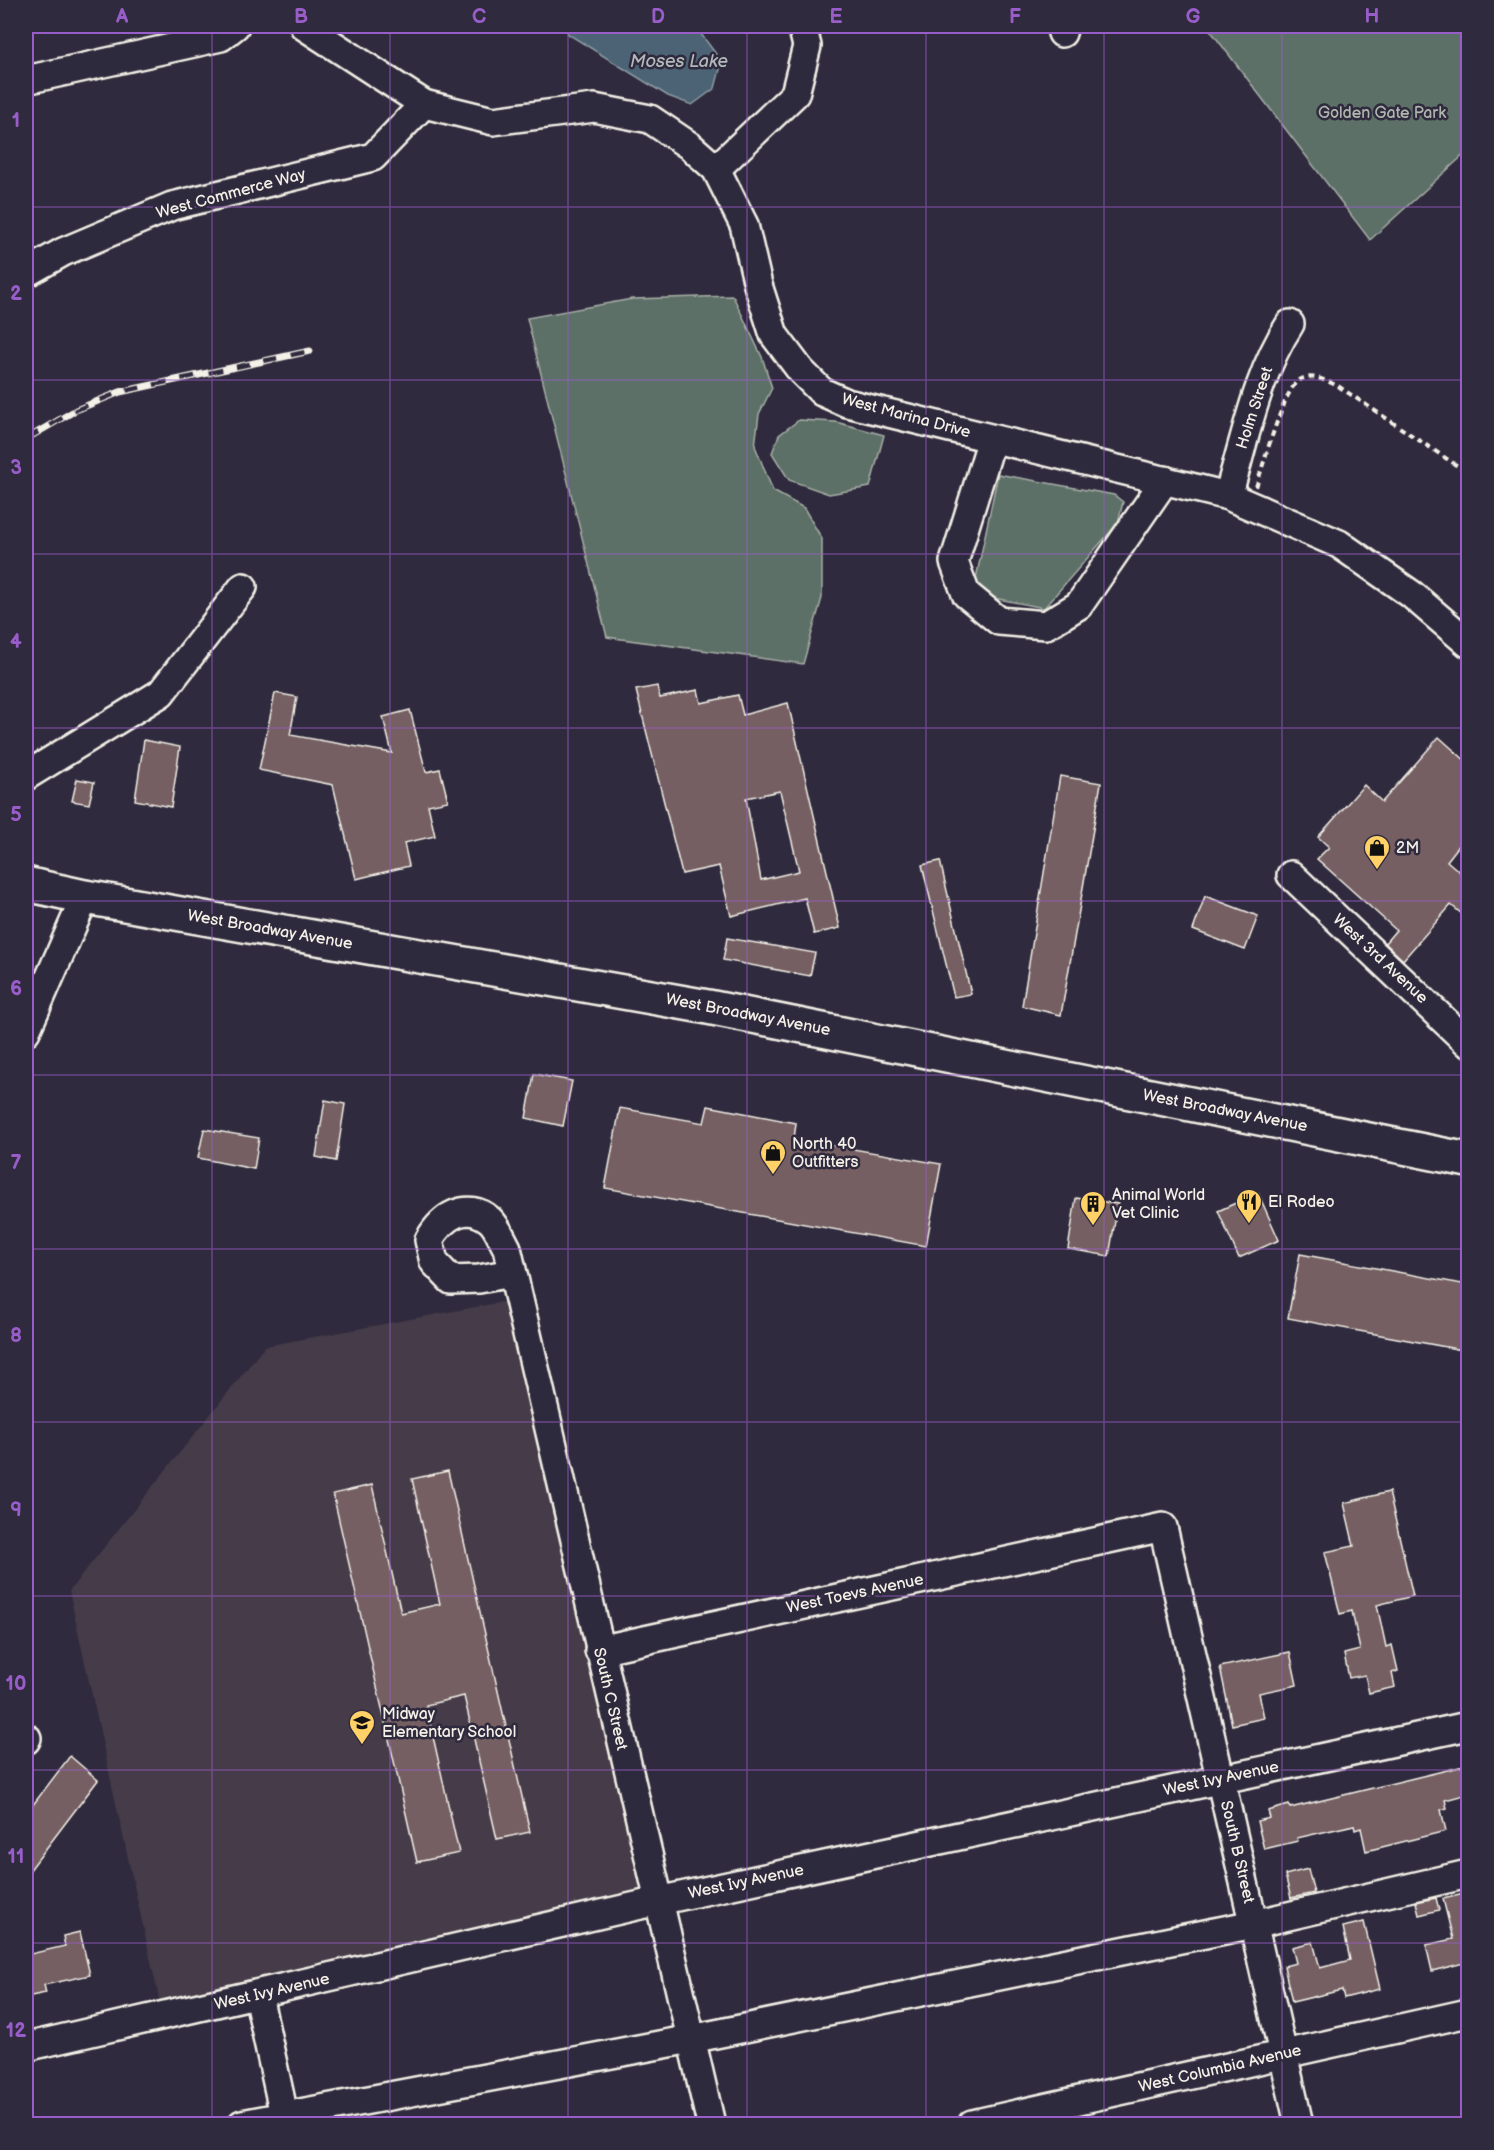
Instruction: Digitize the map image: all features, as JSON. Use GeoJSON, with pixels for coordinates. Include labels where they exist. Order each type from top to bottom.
{"type":"FeatureCollection","features":[{"type":"Feature","properties":{"kind":"main road","name":"West Broadway Avenue"},"geometry":{"type":"LineString","coordinates":[[26,884],[85,897],[708,1007],[1468,1160]]}},
{"type":"Feature","properties":{"kind":"street"},"geometry":{"type":"LineString","coordinates":[[26,80],[222,37],[235,26]]}},
{"type":"Feature","properties":{"kind":"street","name":"West Marina Drive"},"geometry":{"type":"LineString","coordinates":[[304,26],[424,104],[493,121],[594,108],[650,119],[690,146],[716,169],[744,225],[758,285],[774,335],[801,371],[822,392],[847,403],[1166,480],[1239,501],[1339,544],[1412,594],[1468,643]]}},
{"type":"Feature","properties":{"kind":"street"},"geometry":{"type":"LineString","coordinates":[[716,169],[795,94],[807,46],[802,26]]}},
{"type":"Feature","properties":{"kind":"street","name":"West Commerce Way"},"geometry":{"type":"LineString","coordinates":[[26,273],[63,252],[172,206],[373,157],[424,104]]}},
{"type":"Feature","properties":{"kind":"street","name":"Holm Street"},"geometry":{"type":"LineString","coordinates":[[1239,501],[1257,395],[1280,340],[1290,324]]}},
{"type":"Feature","properties":{"kind":"street"},"geometry":{"type":"LineString","coordinates":[[992,439],[954,562],[966,594],[999,621],[1046,625],[1079,605],[1166,480]]}},
{"type":"Feature","properties":{"kind":"street"},"geometry":{"type":"LineString","coordinates":[[26,776],[161,693],[243,587]]}},
{"type":"Feature","properties":{"kind":"street","name":"West 3rd Avenue"},"geometry":{"type":"LineString","coordinates":[[1291,875],[1468,1043]]}},
{"type":"Feature","properties":{"kind":"street"},"geometry":{"type":"LineString","coordinates":[[26,1031],[85,897]]}},
{"type":"Feature","properties":{"kind":"street","name":"South C Street"},"geometry":{"type":"LineString","coordinates":[[512,1273],[711,2124]]}},
{"type":"Feature","properties":{"kind":"street","name":"South B Street"},"geometry":{"type":"LineString","coordinates":[[1111,1538],[1163,1527],[1299,2124]]}},
{"type":"Feature","properties":{"kind":"street","name":"West Toevs Avenue"},"geometry":{"type":"LineString","coordinates":[[599,1650],[1111,1538]]}},
{"type":"Feature","properties":{"kind":"street","name":"West Ivy Avenue"},"geometry":{"type":"LineString","coordinates":[[26,2048],[658,1900],[1468,1726]]}},
{"type":"Feature","properties":{"kind":"street"},"geometry":{"type":"LineString","coordinates":[[242,2124],[285,2120],[1254,1924],[1468,1874]]}},
{"type":"Feature","properties":{"kind":"street"},"geometry":{"type":"LineString","coordinates":[[258,1995],[285,2120]]}},
{"type":"Feature","properties":{"kind":"street","name":"West Columbia Avenue"},"geometry":{"type":"LineString","coordinates":[[972,2124],[1468,2013]]}},
{"type":"Feature","properties":{"kind":"path"},"geometry":{"type":"LineString","coordinates":[[1239,501],[1287,393],[1298,380],[1315,377],[1338,386],[1468,473]]}},
{"type":"Feature","properties":{"kind":"shaded area","name":"Midway Elementary School"},"geometry":{"type":"Polygon","coordinates":[[[518,1299],[658,1901],[163,2017],[69,1591],[265,1346],[518,1299]]]}},
{"type":"Feature","properties":{"kind":"green space","name":"Golden Gate Park"},"geometry":{"type":"Polygon","coordinates":[[[1207,26],[1468,26],[1468,151],[1370,240],[1207,26]]]}},
{"type":"Feature","properties":{"kind":"green space"},"geometry":{"type":"Polygon","coordinates":[[[733,296],[762,357],[772,388],[759,414],[755,446],[773,491],[804,508],[822,539],[822,598],[803,664],[607,637],[527,318],[632,299],[733,296]]]}},
{"type":"Feature","properties":{"kind":"green space"},"geometry":{"type":"Polygon","coordinates":[[[799,420],[836,422],[884,435],[870,487],[829,494],[789,480],[772,453],[779,435],[799,420]]]}},
{"type":"Feature","properties":{"kind":"green space"},"geometry":{"type":"Polygon","coordinates":[[[998,474],[1114,495],[1123,502],[1118,523],[1044,608],[979,595],[974,588],[998,474]]]}},
{"type":"Feature","properties":{"kind":"water","name":"Moses Lake"},"geometry":{"type":"Polygon","coordinates":[[[566,26],[695,26],[722,62],[715,88],[692,105],[668,96],[568,34],[566,26]]]}},
{"type":"Feature","properties":{"kind":"building"},"geometry":{"type":"Polygon","coordinates":[[[657,686],[660,698],[698,690],[701,703],[738,695],[743,715],[788,703],[840,928],[814,934],[805,898],[731,916],[719,866],[682,874],[636,690],[657,686]],[[780,791],[746,798],[761,880],[799,871],[780,791]]]}},
{"type":"Feature","properties":{"kind":"building"},"geometry":{"type":"Polygon","coordinates":[[[275,693],[297,697],[290,735],[392,753],[383,717],[410,710],[426,772],[440,769],[448,801],[428,805],[435,836],[404,843],[409,866],[356,879],[333,785],[259,770],[275,693]]]}},
{"type":"Feature","properties":{"kind":"building"},"geometry":{"type":"Polygon","coordinates":[[[1439,737],[1468,763],[1468,834],[1447,861],[1468,879],[1468,919],[1451,905],[1403,960],[1385,943],[1396,930],[1317,859],[1329,847],[1318,837],[1364,785],[1382,802],[1439,737]]]}},
{"type":"Feature","properties":{"kind":"building"},"geometry":{"type":"Polygon","coordinates":[[[144,740],[180,747],[171,807],[135,800],[144,740]]]}},
{"type":"Feature","properties":{"kind":"building"},"geometry":{"type":"Polygon","coordinates":[[[1060,776],[1101,783],[1061,1015],[1022,1006],[1060,776]]]}},
{"type":"Feature","properties":{"kind":"building"},"geometry":{"type":"Polygon","coordinates":[[[77,779],[94,782],[89,804],[72,801],[77,779]]]}},
{"type":"Feature","properties":{"kind":"building"},"geometry":{"type":"Polygon","coordinates":[[[940,861],[971,994],[954,997],[922,865],[940,861]]]}},
{"type":"Feature","properties":{"kind":"building"},"geometry":{"type":"Polygon","coordinates":[[[1205,896],[1258,916],[1245,950],[1193,930],[1205,896]]]}},
{"type":"Feature","properties":{"kind":"building"},"geometry":{"type":"Polygon","coordinates":[[[727,938],[815,953],[810,976],[723,960],[727,938]]]}},
{"type":"Feature","properties":{"kind":"building"},"geometry":{"type":"Polygon","coordinates":[[[534,1074],[572,1081],[563,1126],[526,1118],[534,1074]]]}},
{"type":"Feature","properties":{"kind":"building"},"geometry":{"type":"Polygon","coordinates":[[[325,1100],[345,1104],[336,1161],[316,1157],[325,1100]]]}},
{"type":"Feature","properties":{"kind":"building","name":"North 40 Outfitters"},"geometry":{"type":"Polygon","coordinates":[[[708,1106],[796,1123],[794,1139],[941,1164],[926,1246],[605,1188],[620,1108],[704,1123],[708,1106]]]}},
{"type":"Feature","properties":{"kind":"building"},"geometry":{"type":"Polygon","coordinates":[[[204,1129],[259,1138],[254,1169],[198,1158],[204,1129]]]}},
{"type":"Feature","properties":{"kind":"building","name":"El Rodeo"},"geometry":{"type":"Polygon","coordinates":[[[1258,1193],[1279,1240],[1239,1258],[1218,1211],[1258,1193]]]}},
{"type":"Feature","properties":{"kind":"building","name":"Animal World Vet Clinic"},"geometry":{"type":"Polygon","coordinates":[[[1076,1198],[1118,1204],[1109,1256],[1068,1249],[1076,1198]]]}},
{"type":"Feature","properties":{"kind":"building"},"geometry":{"type":"Polygon","coordinates":[[[1300,1254],[1468,1285],[1468,1351],[1288,1318],[1300,1254]]]}},
{"type":"Feature","properties":{"kind":"building"},"geometry":{"type":"Polygon","coordinates":[[[448,1471],[530,1832],[497,1839],[464,1696],[426,1705],[459,1853],[417,1862],[333,1494],[372,1485],[401,1613],[440,1604],[412,1479],[448,1471]]]}},
{"type":"Feature","properties":{"kind":"building"},"geometry":{"type":"Polygon","coordinates":[[[1389,1492],[1413,1596],[1377,1605],[1386,1647],[1392,1645],[1398,1671],[1392,1673],[1395,1687],[1369,1693],[1365,1675],[1349,1678],[1344,1654],[1360,1650],[1352,1611],[1340,1614],[1325,1552],[1354,1546],[1344,1503],[1389,1492]]]}},
{"type":"Feature","properties":{"kind":"building"},"geometry":{"type":"Polygon","coordinates":[[[1290,1652],[1297,1685],[1259,1693],[1264,1718],[1232,1725],[1220,1667],[1290,1652]]]}},
{"type":"Feature","properties":{"kind":"building"},"geometry":{"type":"Polygon","coordinates":[[[70,1756],[98,1780],[26,1875],[26,1814],[70,1756]]]}},
{"type":"Feature","properties":{"kind":"building"},"geometry":{"type":"Polygon","coordinates":[[[1468,1765],[1468,1794],[1445,1800],[1447,1808],[1441,1810],[1446,1831],[1366,1851],[1361,1828],[1355,1830],[1354,1825],[1297,1838],[1298,1841],[1264,1849],[1257,1821],[1270,1818],[1268,1811],[1289,1805],[1290,1808],[1468,1765]]]}},
{"type":"Feature","properties":{"kind":"building"},"geometry":{"type":"Polygon","coordinates":[[[1308,1869],[1314,1893],[1291,1898],[1285,1875],[1308,1869]]]}},
{"type":"Feature","properties":{"kind":"building"},"geometry":{"type":"Polygon","coordinates":[[[1468,1893],[1468,1962],[1432,1971],[1426,1945],[1453,1939],[1443,1899],[1468,1893]]]}},
{"type":"Feature","properties":{"kind":"building"},"geometry":{"type":"Polygon","coordinates":[[[1436,1898],[1439,1910],[1419,1915],[1416,1902],[1436,1898]]]}},
{"type":"Feature","properties":{"kind":"building"},"geometry":{"type":"Polygon","coordinates":[[[1364,1922],[1380,1989],[1344,1998],[1342,1990],[1292,2002],[1284,1966],[1296,1963],[1292,1947],[1313,1942],[1320,1968],[1350,1960],[1343,1927],[1364,1922]]]}},
{"type":"Feature","properties":{"kind":"building"},"geometry":{"type":"Polygon","coordinates":[[[80,1932],[90,1975],[44,1985],[46,1993],[26,1997],[26,1955],[65,1946],[63,1936],[80,1932]]]}},
{"type":"Feature","properties":{"kind":"railway"},"geometry":{"type":"LineString","coordinates":[[26,439],[76,410],[120,392],[310,351]]}},
{"type":"Feature","properties":{"kind":"place","name":"2M"},"geometry":{"type":"Point","coordinates":[1377,871]}},
{"type":"Feature","properties":{"kind":"place","name":"North 40 Outfitters"},"geometry":{"type":"Point","coordinates":[773,1176]}},
{"type":"Feature","properties":{"kind":"place","name":"El Rodeo"},"geometry":{"type":"Point","coordinates":[1249,1225]}},
{"type":"Feature","properties":{"kind":"place","name":"Animal World Vet Clinic"},"geometry":{"type":"Point","coordinates":[1093,1227]}},
{"type":"Feature","properties":{"kind":"place","name":"Midway Elementary School"},"geometry":{"type":"Point","coordinates":[362,1746]}}]}
